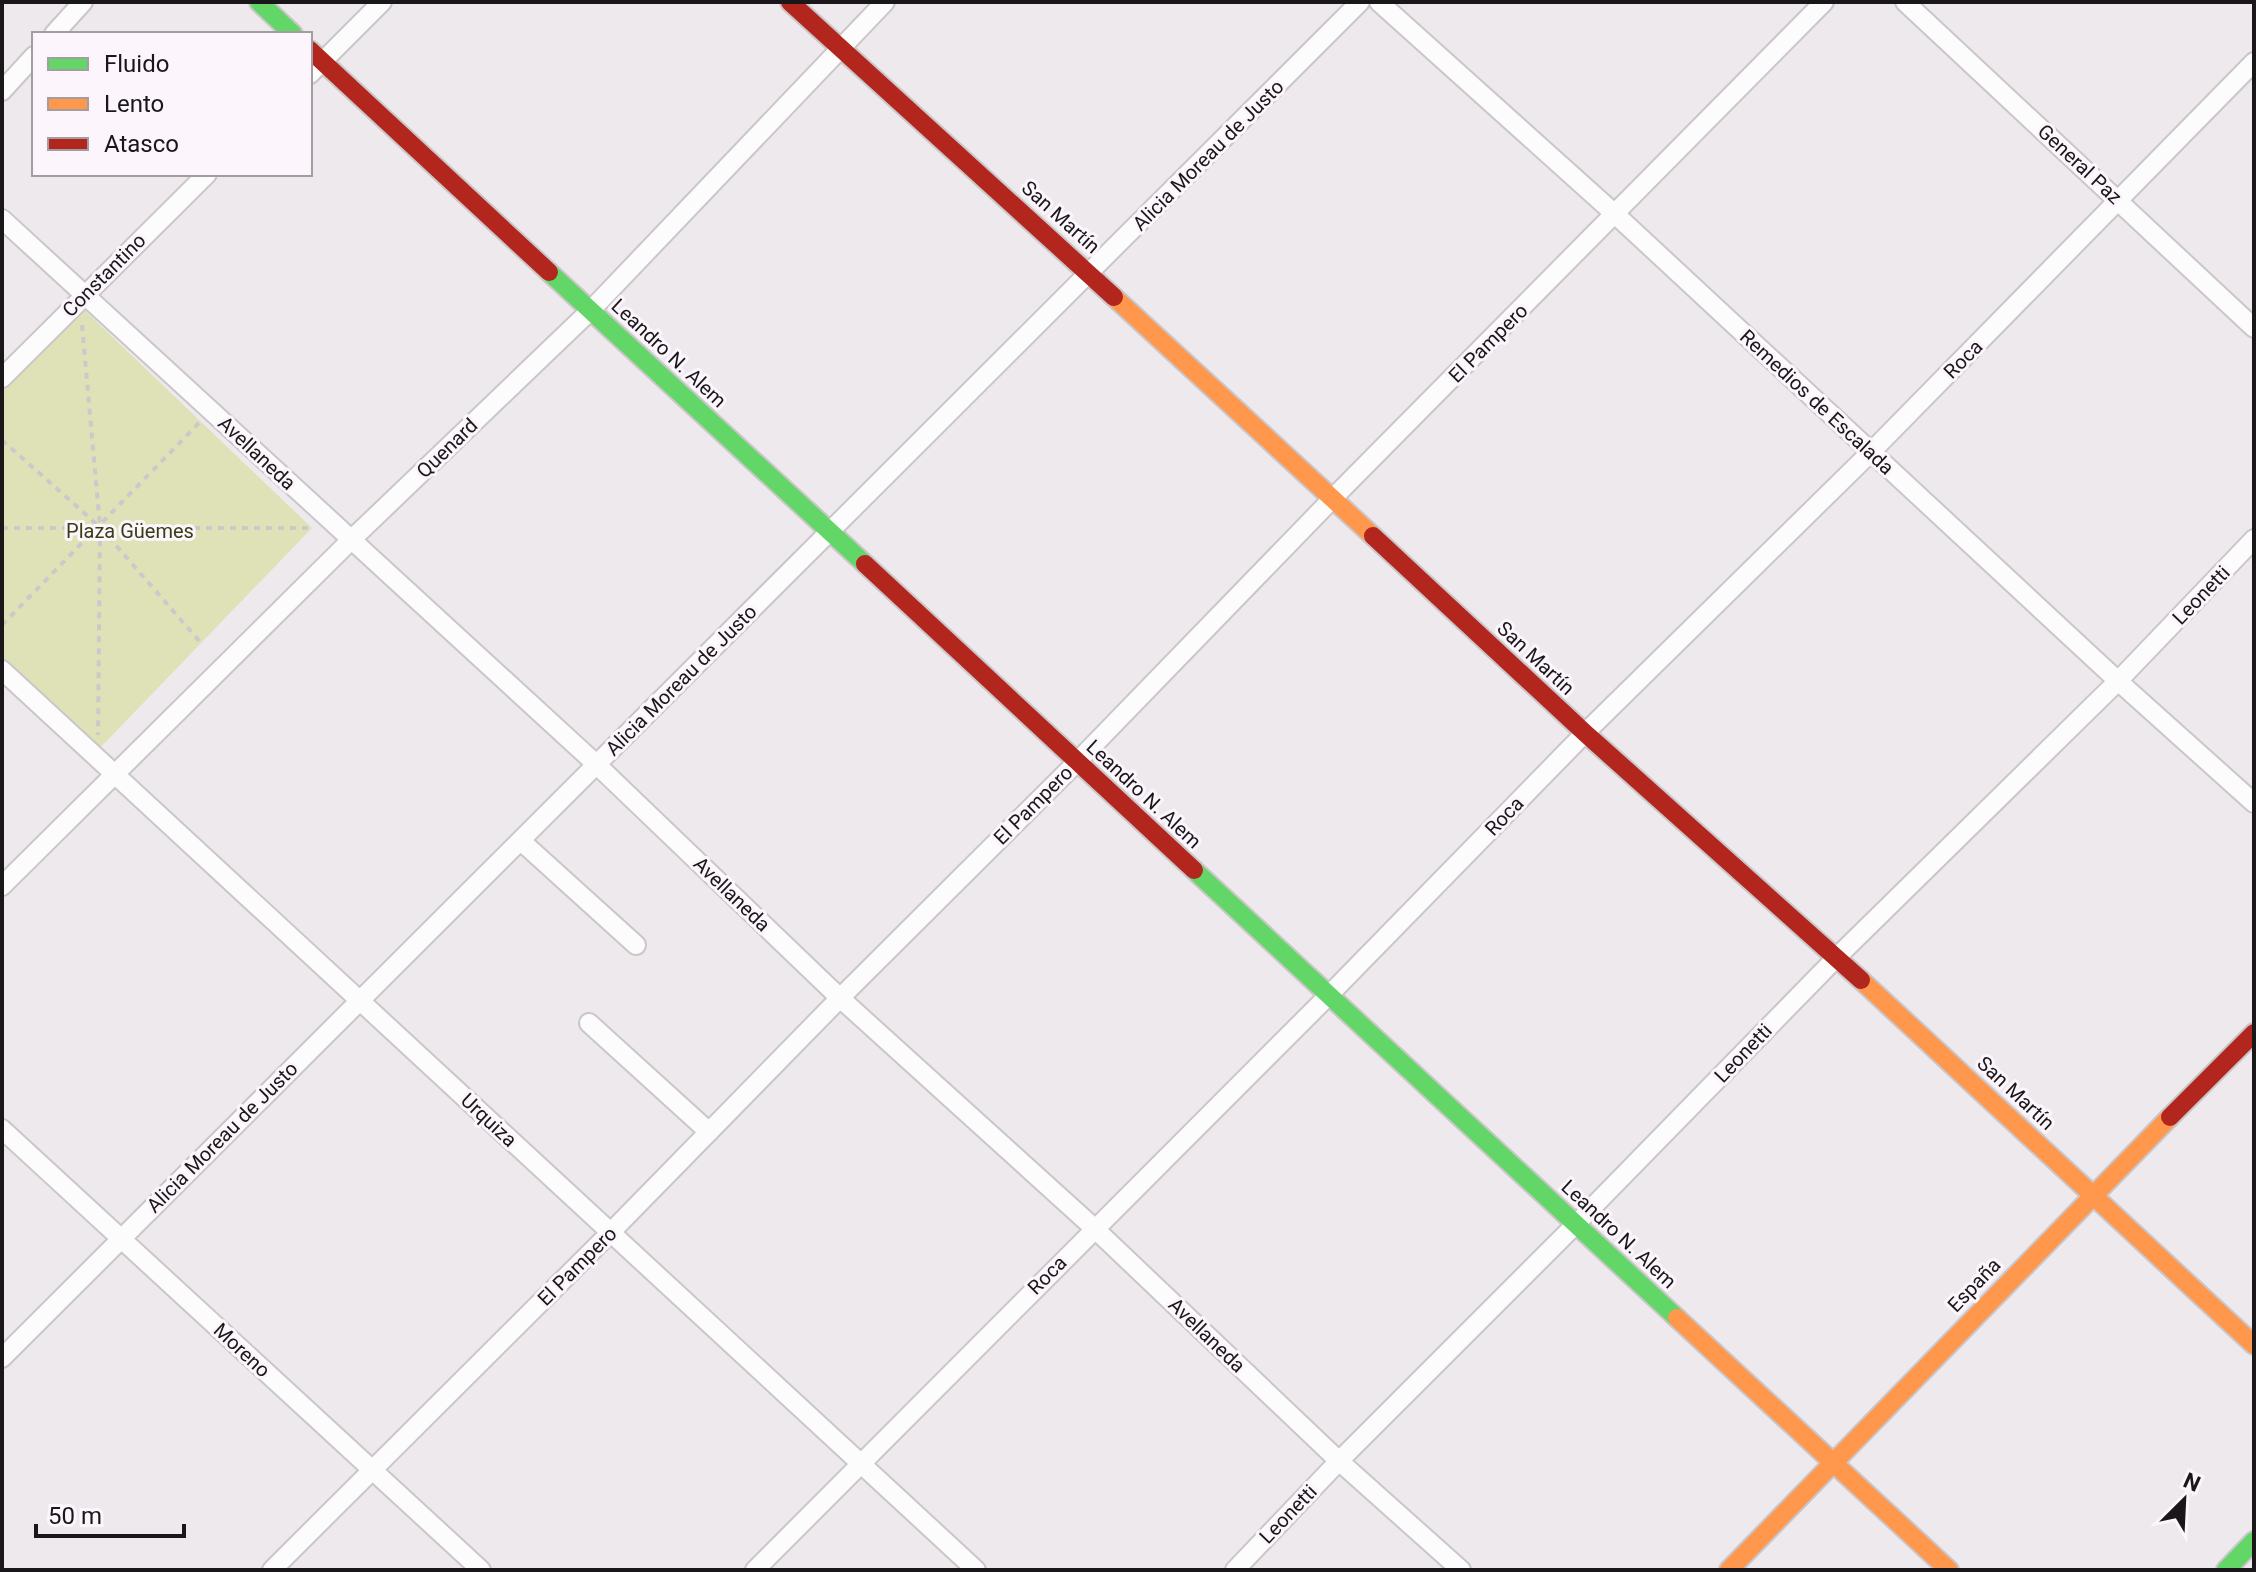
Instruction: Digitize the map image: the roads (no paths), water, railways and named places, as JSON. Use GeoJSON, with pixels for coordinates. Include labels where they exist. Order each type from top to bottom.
{"type":"FeatureCollection","features":[{"type":"Feature","properties":{"kind":"main road"},"geometry":{"type":"LineString","coordinates":[[259,2],[291,32]]}},
{"type":"Feature","properties":{"kind":"main road","name":"San Martín"},"geometry":{"type":"LineString","coordinates":[[790,2],[1090,274],[1585,733],[1837,957],[2254,1345]]}},
{"type":"Feature","properties":{"kind":"main road","name":"Leandro N. Alem"},"geometry":{"type":"LineString","coordinates":[[314,62],[591,310],[1949,1570]]}},
{"type":"Feature","properties":{"kind":"main road","name":"España"},"geometry":{"type":"LineString","coordinates":[[1729,1570],[2093,1194],[2254,1033]]}},
{"type":"Feature","properties":{"kind":"main road"},"geometry":{"type":"LineString","coordinates":[[2226,1570],[2254,1541]]}},
{"type":"Feature","properties":{"kind":"street"},"geometry":{"type":"LineString","coordinates":[[56,32],[83,2]]}},
{"type":"Feature","properties":{"kind":"street"},"geometry":{"type":"LineString","coordinates":[[314,62],[382,2]]}},
{"type":"Feature","properties":{"kind":"street","name":"Quenard"},"geometry":{"type":"LineString","coordinates":[[2,886],[351,540],[591,310],[885,2]]}},
{"type":"Feature","properties":{"kind":"street","name":"Alicia Moreau de Justo"},"geometry":{"type":"LineString","coordinates":[[2,1358],[1360,2]]}},
{"type":"Feature","properties":{"kind":"street","name":"Remedios de Escalada"},"geometry":{"type":"LineString","coordinates":[[1379,2],[1616,215],[2118,681],[2254,803]]}},
{"type":"Feature","properties":{"kind":"street","name":"El Pampero"},"geometry":{"type":"LineString","coordinates":[[272,1570],[1077,762],[1333,498],[1824,2]]}},
{"type":"Feature","properties":{"kind":"street","name":"General Paz"},"geometry":{"type":"LineString","coordinates":[[1905,2],[2254,328]]}},
{"type":"Feature","properties":{"kind":"street"},"geometry":{"type":"LineString","coordinates":[[2,91],[32,58]]}},
{"type":"Feature","properties":{"kind":"street","name":"Roca"},"geometry":{"type":"LineString","coordinates":[[755,1570],[1329,995],[1585,733],[1871,452],[2254,62]]}},
{"type":"Feature","properties":{"kind":"street","name":"Constantino"},"geometry":{"type":"LineString","coordinates":[[2,378],[205,176]]}},
{"type":"Feature","properties":{"kind":"street","name":"Avellaneda"},"geometry":{"type":"LineString","coordinates":[[2,219],[596,764],[840,998],[1094,1228],[1339,1461],[1461,1570]]}},
{"type":"Feature","properties":{"kind":"street","name":"Leonetti"},"geometry":{"type":"LineString","coordinates":[[1235,1570],[1837,957],[2118,681],[2254,539]]}},
{"type":"Feature","properties":{"kind":"street","name":"Urquiza"},"geometry":{"type":"LineString","coordinates":[[2,670],[976,1570]]}},
{"type":"Feature","properties":{"kind":"street"},"geometry":{"type":"LineString","coordinates":[[521,841],[636,945]]}},
{"type":"Feature","properties":{"kind":"street"},"geometry":{"type":"LineString","coordinates":[[589,1023],[709,1132]]}},
{"type":"Feature","properties":{"kind":"street","name":"Moreno"},"geometry":{"type":"LineString","coordinates":[[2,1129],[481,1570]]}},
{"type":"Feature","properties":{"kind":"park label","name":"Plaza Güemes"},"geometry":{"type":"Point","coordinates":[130,531]}}]}
